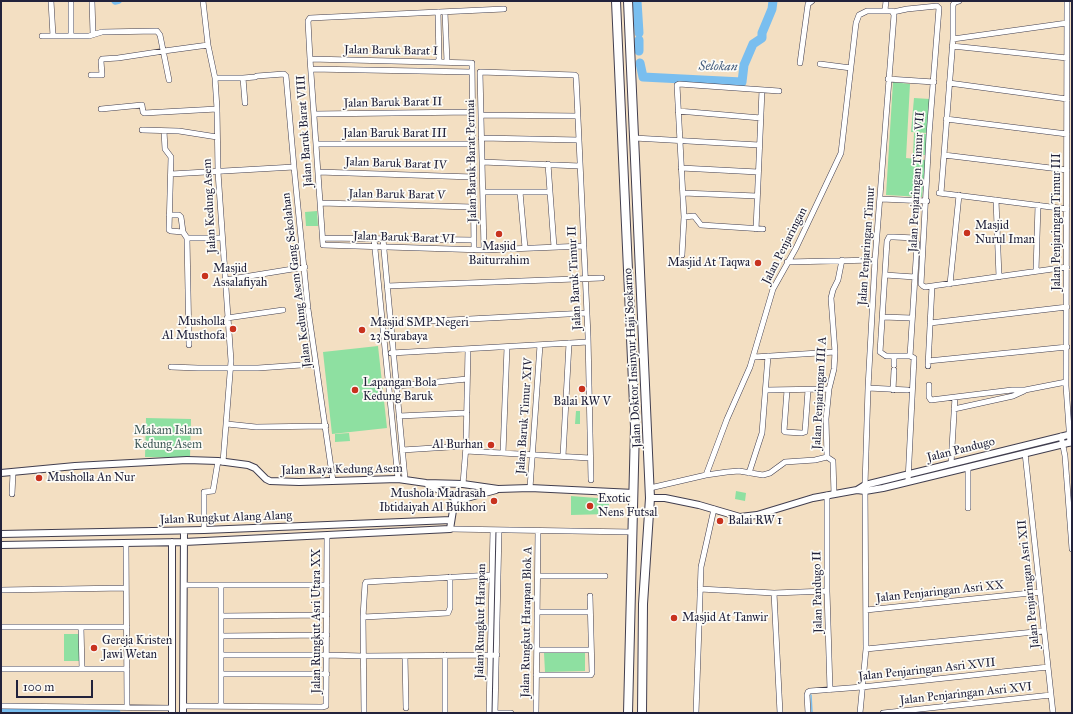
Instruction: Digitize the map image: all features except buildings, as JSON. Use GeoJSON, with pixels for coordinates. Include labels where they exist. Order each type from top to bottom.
{"type":"FeatureCollection","features":[{"type":"Feature","properties":{"kind":"main road","name":"Jalan Doktor Insinyur Haji Soekarno"},"geometry":{"type":"LineString","coordinates":[[616,1],[635,427],[628,713]]}},
{"type":"Feature","properties":{"kind":"main road","name":"Jalan Doktor Insinyur Haji Soekarno"},"geometry":{"type":"LineString","coordinates":[[628,1],[650,488],[642,654],[642,713]]}},
{"type":"Feature","properties":{"kind":"main road"},"geometry":{"type":"LineString","coordinates":[[619,65],[625,70],[631,66]]}},
{"type":"Feature","properties":{"kind":"main road"},"geometry":{"type":"LineString","coordinates":[[620,84],[627,81],[632,83]]}},
{"type":"Feature","properties":{"kind":"main road"},"geometry":{"type":"LineString","coordinates":[[631,344],[638,347],[644,343]]}},
{"type":"Feature","properties":{"kind":"main road"},"geometry":{"type":"LineString","coordinates":[[632,363],[634,360],[640,358],[644,362]]}},
{"type":"Feature","properties":{"kind":"main road"},"geometry":{"type":"LineString","coordinates":[[629,634],[636,638],[643,634]]}},
{"type":"Feature","properties":{"kind":"main road"},"geometry":{"type":"LineString","coordinates":[[629,655],[634,650],[642,654]]}},
{"type":"Feature","properties":{"kind":"street"},"geometry":{"type":"LineString","coordinates":[[51,1],[53,36]]}},
{"type":"Feature","properties":{"kind":"street"},"geometry":{"type":"LineString","coordinates":[[92,1],[93,34]]}},
{"type":"Feature","properties":{"kind":"street","name":"Jalan Kedung Asem"},"geometry":{"type":"LineString","coordinates":[[204,1],[208,45],[215,78],[218,172],[230,368],[226,424],[220,462],[213,491],[204,492],[204,530]]}},
{"type":"Feature","properties":{"kind":"street"},"geometry":{"type":"LineString","coordinates":[[800,63],[808,4],[812,1]]}},
{"type":"Feature","properties":{"kind":"street"},"geometry":{"type":"LineString","coordinates":[[886,1],[885,10],[893,12]]}},
{"type":"Feature","properties":{"kind":"street"},"geometry":{"type":"LineString","coordinates":[[959,1],[954,3],[944,155],[939,193],[1067,209]]}},
{"type":"Feature","properties":{"kind":"street","name":"Jalan Penjaringan Timur III"},"geometry":{"type":"LineString","coordinates":[[1067,1],[1066,382],[1071,442]]}},
{"type":"Feature","properties":{"kind":"street"},"geometry":{"type":"LineString","coordinates":[[71,3],[71,36]]}},
{"type":"Feature","properties":{"kind":"street","name":"Jalan Penjaringan Timur VII"},"geometry":{"type":"LineString","coordinates":[[893,12],[937,6],[939,8],[929,135],[927,202],[921,284],[925,287],[932,286]]}},
{"type":"Feature","properties":{"kind":"street"},"geometry":{"type":"LineString","coordinates":[[439,62],[438,12],[504,9]]}},
{"type":"Feature","properties":{"kind":"street","name":"Jalan Penjaringan"},"geometry":{"type":"LineString","coordinates":[[706,475],[727,419],[754,357],[773,289],[796,248],[842,153],[856,23],[859,15],[866,11],[885,10]]}},
{"type":"Feature","properties":{"kind":"street","name":"Jalan Baruk Barat VIII"},"geometry":{"type":"LineString","coordinates":[[324,245],[308,21],[312,17],[438,12]]}},
{"type":"Feature","properties":{"kind":"street"},"geometry":{"type":"LineString","coordinates":[[445,12],[447,62]]}},
{"type":"Feature","properties":{"kind":"street","name":"Jalan Penjaringan Timur"},"geometry":{"type":"LineString","coordinates":[[860,713],[866,649],[865,488],[868,388],[893,12]]}},
{"type":"Feature","properties":{"kind":"street"},"geometry":{"type":"LineString","coordinates":[[952,39],[1067,23]]}},
{"type":"Feature","properties":{"kind":"street"},"geometry":{"type":"LineString","coordinates":[[42,36],[90,36],[102,32],[157,30],[160,35],[164,51],[169,80]]}},
{"type":"Feature","properties":{"kind":"street"},"geometry":{"type":"LineString","coordinates":[[91,75],[102,75],[102,60],[208,45]]}},
{"type":"Feature","properties":{"kind":"street"},"geometry":{"type":"LineString","coordinates":[[952,46],[1067,58]]}},
{"type":"Feature","properties":{"kind":"street","name":"Jalan Baruk Barat I"},"geometry":{"type":"LineString","coordinates":[[310,59],[472,63]]}},
{"type":"Feature","properties":{"kind":"street","name":"Jalan Baruk Barat Permai"},"geometry":{"type":"LineString","coordinates":[[472,63],[474,250]]}},
{"type":"Feature","properties":{"kind":"street"},"geometry":{"type":"LineString","coordinates":[[820,64],[851,68]]}},
{"type":"Feature","properties":{"kind":"street","name":"Jalan Baruk Barat I"},"geometry":{"type":"LineString","coordinates":[[311,69],[472,72]]}},
{"type":"Feature","properties":{"kind":"street","name":"Jalan Baruk Barat Permai"},"geometry":{"type":"LineString","coordinates":[[480,72],[484,250]]}},
{"type":"Feature","properties":{"kind":"street","name":"Jalan Baruk Timur II"},"geometry":{"type":"LineString","coordinates":[[480,72],[573,74],[576,76],[586,279],[591,486]]}},
{"type":"Feature","properties":{"kind":"street","name":"Jalan Kedung Asem Gang Sekolahan"},"geometry":{"type":"LineString","coordinates":[[243,78],[277,74],[284,74],[286,76],[308,309],[333,481]]}},
{"type":"Feature","properties":{"kind":"street"},"geometry":{"type":"LineString","coordinates":[[215,78],[243,78],[245,103]]}},
{"type":"Feature","properties":{"kind":"street"},"geometry":{"type":"LineString","coordinates":[[888,79],[934,82]]}},
{"type":"Feature","properties":{"kind":"street"},"geometry":{"type":"LineString","coordinates":[[949,82],[1067,99]]}},
{"type":"Feature","properties":{"kind":"street"},"geometry":{"type":"LineString","coordinates":[[682,255],[684,217],[677,85],[779,91]]}},
{"type":"Feature","properties":{"kind":"street"},"geometry":{"type":"LineString","coordinates":[[756,229],[762,90]]}},
{"type":"Feature","properties":{"kind":"street"},"geometry":{"type":"LineString","coordinates":[[101,109],[142,105],[144,113],[217,109]]}},
{"type":"Feature","properties":{"kind":"street"},"geometry":{"type":"LineString","coordinates":[[678,111],[760,118]]}},
{"type":"Feature","properties":{"kind":"street","name":"Jalan Baruk Barat II"},"geometry":{"type":"LineString","coordinates":[[314,114],[473,112]]}},
{"type":"Feature","properties":{"kind":"street"},"geometry":{"type":"LineString","coordinates":[[481,115],[578,116]]}},
{"type":"Feature","properties":{"kind":"street"},"geometry":{"type":"LineString","coordinates":[[946,119],[1067,134]]}},
{"type":"Feature","properties":{"kind":"street"},"geometry":{"type":"LineString","coordinates":[[142,130],[179,132],[217,137]]}},
{"type":"Feature","properties":{"kind":"street"},"geometry":{"type":"LineString","coordinates":[[164,131],[165,149],[171,157],[169,231],[183,232]]}},
{"type":"Feature","properties":{"kind":"street"},"geometry":{"type":"LineString","coordinates":[[481,138],[579,140]]}},
{"type":"Feature","properties":{"kind":"street"},"geometry":{"type":"LineString","coordinates":[[634,138],[759,145]]}},
{"type":"Feature","properties":{"kind":"street","name":"Jalan Baruk Barat III"},"geometry":{"type":"LineString","coordinates":[[317,144],[473,144]]}},
{"type":"Feature","properties":{"kind":"street"},"geometry":{"type":"LineString","coordinates":[[944,155],[1067,170]]}},
{"type":"Feature","properties":{"kind":"street"},"geometry":{"type":"LineString","coordinates":[[482,162],[580,166]]}},
{"type":"Feature","properties":{"kind":"street"},"geometry":{"type":"LineString","coordinates":[[548,164],[554,247]]}},
{"type":"Feature","properties":{"kind":"street"},"geometry":{"type":"LineString","coordinates":[[171,174],[294,167]]}},
{"type":"Feature","properties":{"kind":"street"},"geometry":{"type":"LineString","coordinates":[[682,168],[758,172]]}},
{"type":"Feature","properties":{"kind":"street","name":"Jalan Baruk Barat IV"},"geometry":{"type":"LineString","coordinates":[[318,172],[473,177]]}},
{"type":"Feature","properties":{"kind":"street"},"geometry":{"type":"LineString","coordinates":[[482,192],[550,192]]}},
{"type":"Feature","properties":{"kind":"street"},"geometry":{"type":"LineString","coordinates":[[520,192],[525,248]]}},
{"type":"Feature","properties":{"kind":"street"},"geometry":{"type":"LineString","coordinates":[[683,193],[757,196]]}},
{"type":"Feature","properties":{"kind":"street"},"geometry":{"type":"LineString","coordinates":[[950,284],[959,195]]}},
{"type":"Feature","properties":{"kind":"street"},"geometry":{"type":"LineString","coordinates":[[881,199],[927,202]]}},
{"type":"Feature","properties":{"kind":"street"},"geometry":{"type":"LineString","coordinates":[[996,200],[999,277]]}},
{"type":"Feature","properties":{"kind":"street","name":"Jalan Baruk Barat V"},"geometry":{"type":"LineString","coordinates":[[320,203],[473,207]]}},
{"type":"Feature","properties":{"kind":"street"},"geometry":{"type":"LineString","coordinates":[[1036,271],[1038,205]]}},
{"type":"Feature","properties":{"kind":"street"},"geometry":{"type":"LineString","coordinates":[[169,215],[179,215],[181,217],[183,232],[187,238],[189,345]]}},
{"type":"Feature","properties":{"kind":"street"},"geometry":{"type":"LineString","coordinates":[[684,217],[694,216],[701,225],[763,229]]}},
{"type":"Feature","properties":{"kind":"street"},"geometry":{"type":"LineString","coordinates":[[908,478],[914,358],[910,356],[886,356],[880,352],[887,241],[889,237],[915,238],[917,240],[910,356]]}},
{"type":"Feature","properties":{"kind":"street"},"geometry":{"type":"LineString","coordinates":[[187,238],[222,238]]}},
{"type":"Feature","properties":{"kind":"street","name":"Jalan Baruk Barat VI"},"geometry":{"type":"LineString","coordinates":[[323,238],[474,240]]}},
{"type":"Feature","properties":{"kind":"street"},"geometry":{"type":"LineString","coordinates":[[374,239],[398,479]]}},
{"type":"Feature","properties":{"kind":"street"},"geometry":{"type":"LineString","coordinates":[[383,239],[405,479]]}},
{"type":"Feature","properties":{"kind":"street","name":"Jalan Baruk Barat VI"},"geometry":{"type":"LineString","coordinates":[[324,245],[474,250],[584,246]]}},
{"type":"Feature","properties":{"kind":"street","name":"Jalan Penjaringan III A"},"geometry":{"type":"LineString","coordinates":[[831,494],[833,461],[827,457],[826,419],[829,389],[834,369],[835,352],[831,298],[838,280],[842,260]]}},
{"type":"Feature","properties":{"kind":"street"},"geometry":{"type":"LineString","coordinates":[[787,262],[876,260]]}},
{"type":"Feature","properties":{"kind":"street"},"geometry":{"type":"LineString","coordinates":[[1066,267],[932,286],[928,364],[1066,347]]}},
{"type":"Feature","properties":{"kind":"street"},"geometry":{"type":"LineString","coordinates":[[225,280],[305,268]]}},
{"type":"Feature","properties":{"kind":"street"},"geometry":{"type":"LineString","coordinates":[[885,275],[915,277]]}},
{"type":"Feature","properties":{"kind":"street"},"geometry":{"type":"LineString","coordinates":[[387,286],[602,278]]}},
{"type":"Feature","properties":{"kind":"street"},"geometry":{"type":"LineString","coordinates":[[930,323],[1066,307]]}},
{"type":"Feature","properties":{"kind":"street"},"geometry":{"type":"LineString","coordinates":[[188,323],[228,320],[283,310]]}},
{"type":"Feature","properties":{"kind":"street"},"geometry":{"type":"LineString","coordinates":[[391,323],[587,313]]}},
{"type":"Feature","properties":{"kind":"street"},"geometry":{"type":"LineString","coordinates":[[882,317],[912,318]]}},
{"type":"Feature","properties":{"kind":"street"},"geometry":{"type":"LineString","coordinates":[[385,353],[588,342]]}},
{"type":"Feature","properties":{"kind":"street"},"geometry":{"type":"LineString","coordinates":[[563,456],[569,343]]}},
{"type":"Feature","properties":{"kind":"street","name":"Jalan Baruk Timur XIV"},"geometry":{"type":"LineString","coordinates":[[530,488],[540,345]]}},
{"type":"Feature","properties":{"kind":"street"},"geometry":{"type":"LineString","coordinates":[[503,453],[507,347]]}},
{"type":"Feature","properties":{"kind":"street"},"geometry":{"type":"LineString","coordinates":[[463,484],[466,448],[468,349]]}},
{"type":"Feature","properties":{"kind":"street"},"geometry":{"type":"LineString","coordinates":[[754,357],[835,352]]}},
{"type":"Feature","properties":{"kind":"street"},"geometry":{"type":"LineString","coordinates":[[749,473],[762,433],[768,356]]}},
{"type":"Feature","properties":{"kind":"street"},"geometry":{"type":"LineString","coordinates":[[893,390],[894,356]]}},
{"type":"Feature","properties":{"kind":"street"},"geometry":{"type":"LineString","coordinates":[[171,367],[230,368],[316,364]]}},
{"type":"Feature","properties":{"kind":"street"},"geometry":{"type":"LineString","coordinates":[[397,386],[467,379]]}},
{"type":"Feature","properties":{"kind":"street"},"geometry":{"type":"LineString","coordinates":[[929,385],[929,397],[931,400],[1012,390],[1025,390],[1066,382]]}},
{"type":"Feature","properties":{"kind":"street"},"geometry":{"type":"LineString","coordinates":[[868,388],[908,390]]}},
{"type":"Feature","properties":{"kind":"street"},"geometry":{"type":"LineString","coordinates":[[766,390],[829,389]]}},
{"type":"Feature","properties":{"kind":"street"},"geometry":{"type":"LineString","coordinates":[[787,390],[784,431],[802,433],[805,432],[808,390]]}},
{"type":"Feature","properties":{"kind":"street"},"geometry":{"type":"LineString","coordinates":[[954,409],[1013,396],[1025,390]]}},
{"type":"Feature","properties":{"kind":"street"},"geometry":{"type":"LineString","coordinates":[[951,464],[955,397]]}},
{"type":"Feature","properties":{"kind":"street"},"geometry":{"type":"LineString","coordinates":[[399,416],[467,413]]}},
{"type":"Feature","properties":{"kind":"street"},"geometry":{"type":"LineString","coordinates":[[226,424],[256,427],[326,426]]}},
{"type":"Feature","properties":{"kind":"street","name":"Jalan Pandugo"},"geometry":{"type":"LineString","coordinates":[[908,478],[951,464],[1070,434]]}},
{"type":"Feature","properties":{"kind":"street"},"geometry":{"type":"LineString","coordinates":[[1061,436],[1072,549]]}},
{"type":"Feature","properties":{"kind":"street","name":"Jalan Pandugo"},"geometry":{"type":"LineString","coordinates":[[650,498],[665,498],[699,504],[747,517],[831,494],[857,490],[908,478],[968,468],[1071,442]]}},
{"type":"Feature","properties":{"kind":"street"},"geometry":{"type":"LineString","coordinates":[[402,450],[466,448],[503,453],[590,458]]}},
{"type":"Feature","properties":{"kind":"street","name":"Jalan Penjaringan Asri XII"},"geometry":{"type":"LineString","coordinates":[[1026,453],[1053,713]]}},
{"type":"Feature","properties":{"kind":"street"},"geometry":{"type":"LineString","coordinates":[[650,488],[706,475],[739,471],[763,475],[770,473],[785,462],[815,460],[827,457]]}},
{"type":"Feature","properties":{"kind":"street","name":"Jalan Raya Kedung Asem"},"geometry":{"type":"LineString","coordinates":[[1,474],[75,466],[175,460],[220,462],[252,466],[270,481],[299,482],[405,479],[426,483],[463,484],[498,489],[591,486],[634,493]]}},
{"type":"Feature","properties":{"kind":"street"},"geometry":{"type":"LineString","coordinates":[[968,468],[968,508]]}},
{"type":"Feature","properties":{"kind":"street"},"geometry":{"type":"LineString","coordinates":[[12,494],[13,473]]}},
{"type":"Feature","properties":{"kind":"street","name":"Jalan Raya Kedung Asem"},"geometry":{"type":"LineString","coordinates":[[426,483],[455,498],[469,498],[498,489]]}},
{"type":"Feature","properties":{"kind":"street","name":"Jalan Pandugo II"},"geometry":{"type":"LineString","coordinates":[[830,690],[827,591],[831,494]]}},
{"type":"Feature","properties":{"kind":"street"},"geometry":{"type":"LineString","coordinates":[[455,498],[450,529],[632,532]]}},
{"type":"Feature","properties":{"kind":"street"},"geometry":{"type":"LineString","coordinates":[[696,713],[701,567],[714,509]]}},
{"type":"Feature","properties":{"kind":"street","name":"Jalan Rungkut Alang Alang"},"geometry":{"type":"LineString","coordinates":[[1,534],[184,531],[451,520]]}},
{"type":"Feature","properties":{"kind":"street","name":"Jalan Rungkut Alang Alang"},"geometry":{"type":"LineString","coordinates":[[1,545],[184,542],[450,529]]}},
{"type":"Feature","properties":{"kind":"street","name":"Jalan Rungkut Harapan"},"geometry":{"type":"LineString","coordinates":[[489,713],[493,530]]}},
{"type":"Feature","properties":{"kind":"street","name":"Jalan Rungkut Harapan"},"geometry":{"type":"LineString","coordinates":[[495,713],[499,530]]}},
{"type":"Feature","properties":{"kind":"street"},"geometry":{"type":"LineString","coordinates":[[184,531],[183,709],[222,706],[222,585]]}},
{"type":"Feature","properties":{"kind":"street","name":"Jalan Rungkut Harapan Blok A"},"geometry":{"type":"LineString","coordinates":[[536,713],[538,531]]}},
{"type":"Feature","properties":{"kind":"street","name":"Jalan Rungkut Asri Utara XX"},"geometry":{"type":"LineString","coordinates":[[222,706],[326,706],[327,536]]}},
{"type":"Feature","properties":{"kind":"street"},"geometry":{"type":"LineString","coordinates":[[1,706],[127,707],[172,710],[172,542]]}},
{"type":"Feature","properties":{"kind":"street"},"geometry":{"type":"LineString","coordinates":[[126,543],[127,707]]}},
{"type":"Feature","properties":{"kind":"street"},"geometry":{"type":"LineString","coordinates":[[364,712],[363,617],[366,582],[492,575]]}},
{"type":"Feature","properties":{"kind":"street"},"geometry":{"type":"LineString","coordinates":[[538,576],[605,576]]}},
{"type":"Feature","properties":{"kind":"street"},"geometry":{"type":"LineString","coordinates":[[363,617],[448,614],[450,608],[450,577]]}},
{"type":"Feature","properties":{"kind":"street"},"geometry":{"type":"LineString","coordinates":[[184,585],[326,585]]}},
{"type":"Feature","properties":{"kind":"street"},"geometry":{"type":"LineString","coordinates":[[1,590],[126,588]]}},
{"type":"Feature","properties":{"kind":"street"},"geometry":{"type":"LineString","coordinates":[[700,589],[774,593],[827,591]]}},
{"type":"Feature","properties":{"kind":"street","name":"Jalan Penjaringan Asri XX"},"geometry":{"type":"LineString","coordinates":[[866,610],[1040,592]]}},
{"type":"Feature","properties":{"kind":"street"},"geometry":{"type":"LineString","coordinates":[[774,593],[780,713]]}},
{"type":"Feature","properties":{"kind":"street"},"geometry":{"type":"LineString","coordinates":[[536,675],[590,675],[592,673],[590,596]]}},
{"type":"Feature","properties":{"kind":"street"},"geometry":{"type":"LineString","coordinates":[[537,612],[590,612]]}},
{"type":"Feature","properties":{"kind":"street"},"geometry":{"type":"LineString","coordinates":[[222,616],[327,615]]}},
{"type":"Feature","properties":{"kind":"street"},"geometry":{"type":"LineString","coordinates":[[172,625],[184,625]]}},
{"type":"Feature","properties":{"kind":"street"},"geometry":{"type":"LineString","coordinates":[[1,627],[127,627]]}},
{"type":"Feature","properties":{"kind":"street"},"geometry":{"type":"LineString","coordinates":[[81,627],[82,669]]}},
{"type":"Feature","properties":{"kind":"street"},"geometry":{"type":"LineString","coordinates":[[866,649],[1044,630]]}},
{"type":"Feature","properties":{"kind":"street"},"geometry":{"type":"LineString","coordinates":[[222,636],[327,635]]}},
{"type":"Feature","properties":{"kind":"street"},"geometry":{"type":"LineString","coordinates":[[537,650],[591,650]]}},
{"type":"Feature","properties":{"kind":"street"},"geometry":{"type":"LineString","coordinates":[[222,655],[496,655]]}},
{"type":"Feature","properties":{"kind":"street"},"geometry":{"type":"LineString","coordinates":[[445,655],[446,713]]}},
{"type":"Feature","properties":{"kind":"street"},"geometry":{"type":"LineString","coordinates":[[405,656],[406,708]]}},
{"type":"Feature","properties":{"kind":"street","name":"Jalan Penjaringan Asri XVII"},"geometry":{"type":"LineString","coordinates":[[808,713],[808,692],[1048,667]]}},
{"type":"Feature","properties":{"kind":"street"},"geometry":{"type":"LineString","coordinates":[[1,668],[127,669]]}},
{"type":"Feature","properties":{"kind":"street"},"geometry":{"type":"LineString","coordinates":[[222,674],[327,674]]}},
{"type":"Feature","properties":{"kind":"street","name":"Jalan Penjaringan Asri XVI"},"geometry":{"type":"LineString","coordinates":[[883,713],[1051,695]]}},
{"type":"Feature","properties":{"kind":"street","name":"Jalan Rungkut Harapan Blok A"},"geometry":{"type":"LineString","coordinates":[[495,713],[511,713]]}},
{"type":"Feature","properties":{"kind":"green space"},"geometry":{"type":"Polygon","coordinates":[[[893,82],[910,84],[906,158],[926,160],[922,197],[886,195],[893,82]]]}},
{"type":"Feature","properties":{"kind":"green space"},"geometry":{"type":"Polygon","coordinates":[[[914,98],[930,99],[927,133],[911,132],[914,98]]]}},
{"type":"Feature","properties":{"kind":"green space"},"geometry":{"type":"Polygon","coordinates":[[[914,133],[927,134],[926,155],[913,155],[914,133]]]}},
{"type":"Feature","properties":{"kind":"green space"},"geometry":{"type":"Polygon","coordinates":[[[317,211],[318,226],[306,226],[305,212],[317,211]]]}},
{"type":"Feature","properties":{"kind":"green space","name":"Lapangan Bola Kedung Baruk"},"geometry":{"type":"Polygon","coordinates":[[[378,346],[387,428],[332,434],[323,352],[378,346]]]}},
{"type":"Feature","properties":{"kind":"green space"},"geometry":{"type":"Polygon","coordinates":[[[576,411],[580,411],[580,424],[575,424],[576,411]]]}},
{"type":"Feature","properties":{"kind":"green space","name":"Makam Islam Kedung Asem"},"geometry":{"type":"Polygon","coordinates":[[[146,418],[191,419],[190,458],[145,457],[146,418]]]}},
{"type":"Feature","properties":{"kind":"green space"},"geometry":{"type":"Polygon","coordinates":[[[349,433],[350,441],[335,442],[335,434],[349,433]]]}},
{"type":"Feature","properties":{"kind":"green space"},"geometry":{"type":"Polygon","coordinates":[[[736,491],[746,493],[745,501],[735,499],[736,491]]]}},
{"type":"Feature","properties":{"kind":"green space","name":"Exotic Nens Futsal"},"geometry":{"type":"Polygon","coordinates":[[[571,496],[609,499],[609,514],[571,515],[571,496]]]}},
{"type":"Feature","properties":{"kind":"green space"},"geometry":{"type":"Polygon","coordinates":[[[64,634],[79,634],[79,661],[64,661],[64,634]]]}},
{"type":"Feature","properties":{"kind":"green space"},"geometry":{"type":"Polygon","coordinates":[[[585,652],[585,671],[545,672],[544,653],[585,652]]]}},
{"type":"Feature","properties":{"kind":"waterway","name":"Selokan"},"geometry":{"type":"LineString","coordinates":[[114,1],[119,1]]}},
{"type":"Feature","properties":{"kind":"waterway","name":"Selokan"},"geometry":{"type":"LineString","coordinates":[[637,1],[639,33]]}},
{"type":"Feature","properties":{"kind":"waterway","name":"Selokan"},"geometry":{"type":"LineString","coordinates":[[640,63],[643,77],[742,82],[744,65],[753,44],[762,38],[762,33],[772,9],[773,1]]}},
{"type":"Feature","properties":{"kind":"waterway","name":"Selokan"},"geometry":{"type":"LineString","coordinates":[[639,40],[639,51]]}},
{"type":"Feature","properties":{"kind":"waterway"},"geometry":{"type":"LineString","coordinates":[[811,695],[812,713]]}},
{"type":"Feature","properties":{"kind":"waterway"},"geometry":{"type":"LineString","coordinates":[[1,712],[116,713]]}},
{"type":"Feature","properties":{"kind":"place","name":"Masjid Nurul Iman"},"geometry":{"type":"Point","coordinates":[967,233]}},
{"type":"Feature","properties":{"kind":"place","name":"Masjid Baiturrahim"},"geometry":{"type":"Point","coordinates":[499,234]}},
{"type":"Feature","properties":{"kind":"place","name":"Masjid At Taqwa"},"geometry":{"type":"Point","coordinates":[758,263]}},
{"type":"Feature","properties":{"kind":"place","name":"Masjid Assalafiyah"},"geometry":{"type":"Point","coordinates":[205,276]}},
{"type":"Feature","properties":{"kind":"place","name":"Musholla Al Musthofa"},"geometry":{"type":"Point","coordinates":[233,329]}},
{"type":"Feature","properties":{"kind":"place","name":"Masjid SMP Negeri 23 Surabaya"},"geometry":{"type":"Point","coordinates":[362,330]}},
{"type":"Feature","properties":{"kind":"place","name":"Balai RW V"},"geometry":{"type":"Point","coordinates":[582,389]}},
{"type":"Feature","properties":{"kind":"place","name":"Lapangan Bola Kedung Baruk"},"geometry":{"type":"Point","coordinates":[355,390]}},
{"type":"Feature","properties":{"kind":"place","name":"Al Burhan"},"geometry":{"type":"Point","coordinates":[491,445]}},
{"type":"Feature","properties":{"kind":"place","name":"Musholla An Nur"},"geometry":{"type":"Point","coordinates":[39,478]}},
{"type":"Feature","properties":{"kind":"place","name":"Mushola Madrasah Ibtidaiyah Al Bukhori"},"geometry":{"type":"Point","coordinates":[494,501]}},
{"type":"Feature","properties":{"kind":"place","name":"Exotic Nens Futsal"},"geometry":{"type":"Point","coordinates":[590,506]}},
{"type":"Feature","properties":{"kind":"place","name":"Balai RW 1"},"geometry":{"type":"Point","coordinates":[720,521]}},
{"type":"Feature","properties":{"kind":"place","name":"Masjid At Tanwir"},"geometry":{"type":"Point","coordinates":[674,618]}},
{"type":"Feature","properties":{"kind":"place","name":"Gereja Kristen Jawi Wetan"},"geometry":{"type":"Point","coordinates":[94,648]}}]}
